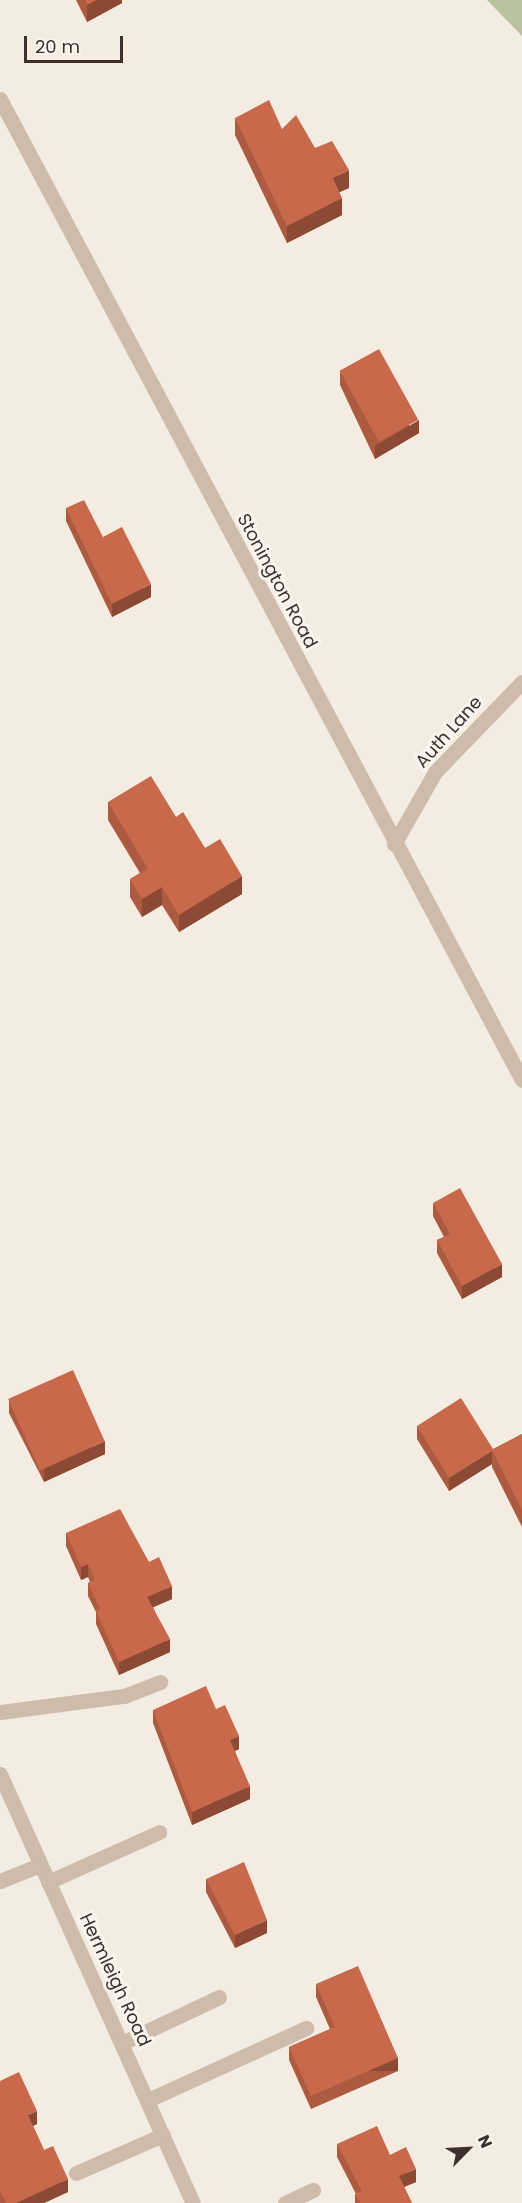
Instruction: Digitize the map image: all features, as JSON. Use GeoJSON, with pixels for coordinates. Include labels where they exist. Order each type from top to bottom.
{"type":"FeatureCollection","features":[{"type":"Feature","properties":{"kind":"street","name":"Stonington Road"},"geometry":{"type":"LineString","coordinates":[[0,99],[394,844],[522,1080]]}},
{"type":"Feature","properties":{"kind":"street","name":"Auth Lane"},"geometry":{"type":"LineString","coordinates":[[394,844],[435,772],[522,682]]}},
{"type":"Feature","properties":{"kind":"street"},"geometry":{"type":"LineString","coordinates":[[0,1712],[124,1696],[160,1682]]}},
{"type":"Feature","properties":{"kind":"street","name":"Hermleigh Road"},"geometry":{"type":"LineString","coordinates":[[0,1774],[40,1865],[124,2042],[193,2203]]}},
{"type":"Feature","properties":{"kind":"street"},"geometry":{"type":"LineString","coordinates":[[48,1882],[159,1832]]}},
{"type":"Feature","properties":{"kind":"street"},"geometry":{"type":"LineString","coordinates":[[0,1881],[40,1865]]}},
{"type":"Feature","properties":{"kind":"street"},"geometry":{"type":"LineString","coordinates":[[124,2042],[219,1997]]}},
{"type":"Feature","properties":{"kind":"street"},"geometry":{"type":"LineString","coordinates":[[148,2100],[306,2028]]}},
{"type":"Feature","properties":{"kind":"street"},"geometry":{"type":"LineString","coordinates":[[76,2173],[163,2135]]}},
{"type":"Feature","properties":{"kind":"street"},"geometry":{"type":"LineString","coordinates":[[285,2203],[313,2190]]}},
{"type":"Feature","properties":{"kind":"green space"},"geometry":{"type":"Polygon","coordinates":[[[487,0],[522,0],[522,36],[487,0]]]}},
{"type":"Feature","properties":{"kind":"building"},"geometry":{"type":"Polygon","coordinates":[[[85,0],[96,0],[87,5],[85,0]]]}},
{"type":"Feature","properties":{"kind":"building"},"geometry":{"type":"Polygon","coordinates":[[[269,100],[282,129],[296,115],[315,148],[332,141],[349,170],[333,178],[342,198],[287,226],[235,118],[269,100]]]}},
{"type":"Feature","properties":{"kind":"building"},"geometry":{"type":"Polygon","coordinates":[[[379,349],[418,420],[379,442],[340,371],[379,349]]]}},
{"type":"Feature","properties":{"kind":"building"},"geometry":{"type":"Polygon","coordinates":[[[84,500],[103,537],[122,527],[151,584],[112,604],[66,508],[84,500]]]}},
{"type":"Feature","properties":{"kind":"building"},"geometry":{"type":"Polygon","coordinates":[[[151,776],[176,817],[183,812],[205,848],[220,839],[242,876],[179,915],[162,887],[142,899],[130,879],[148,869],[108,802],[151,776]]]}},
{"type":"Feature","properties":{"kind":"building"},"geometry":{"type":"Polygon","coordinates":[[[460,1188],[502,1264],[462,1286],[437,1240],[450,1234],[433,1203],[460,1188]]]}},
{"type":"Feature","properties":{"kind":"building"},"geometry":{"type":"Polygon","coordinates":[[[73,1370],[105,1441],[40,1470],[8,1399],[73,1370]]]}},
{"type":"Feature","properties":{"kind":"building"},"geometry":{"type":"Polygon","coordinates":[[[461,1398],[493,1449],[449,1478],[417,1426],[461,1398]]]}},
{"type":"Feature","properties":{"kind":"building"},"geometry":{"type":"Polygon","coordinates":[[[522,1434],[522,1510],[492,1450],[522,1434]]]}},
{"type":"Feature","properties":{"kind":"building"},"geometry":{"type":"Polygon","coordinates":[[[120,1509],[149,1562],[159,1557],[172,1586],[147,1597],[170,1639],[119,1662],[96,1611],[100,1609],[88,1583],[95,1580],[88,1564],[81,1567],[66,1533],[120,1509]]]}},
{"type":"Feature","properties":{"kind":"building"},"geometry":{"type":"Polygon","coordinates":[[[206,1686],[216,1709],[225,1705],[239,1736],[230,1740],[250,1786],[192,1812],[153,1710],[206,1686]]]}},
{"type":"Feature","properties":{"kind":"building"},"geometry":{"type":"Polygon","coordinates":[[[244,1862],[267,1920],[235,1935],[206,1879],[244,1862]]]}},
{"type":"Feature","properties":{"kind":"building"},"geometry":{"type":"Polygon","coordinates":[[[358,1966],[398,2058],[311,2096],[289,2047],[335,2027],[316,1984],[358,1966]]]}},
{"type":"Feature","properties":{"kind":"building"},"geometry":{"type":"Polygon","coordinates":[[[19,2072],[37,2111],[28,2115],[44,2150],[53,2146],[68,2179],[16,2203],[6,2203],[0,2191],[0,2081],[19,2072]]]}},
{"type":"Feature","properties":{"kind":"building"},"geometry":{"type":"Polygon","coordinates":[[[377,2126],[390,2155],[406,2147],[416,2169],[399,2176],[412,2203],[360,2203],[355,2194],[362,2191],[337,2144],[377,2126]]]}}]}
